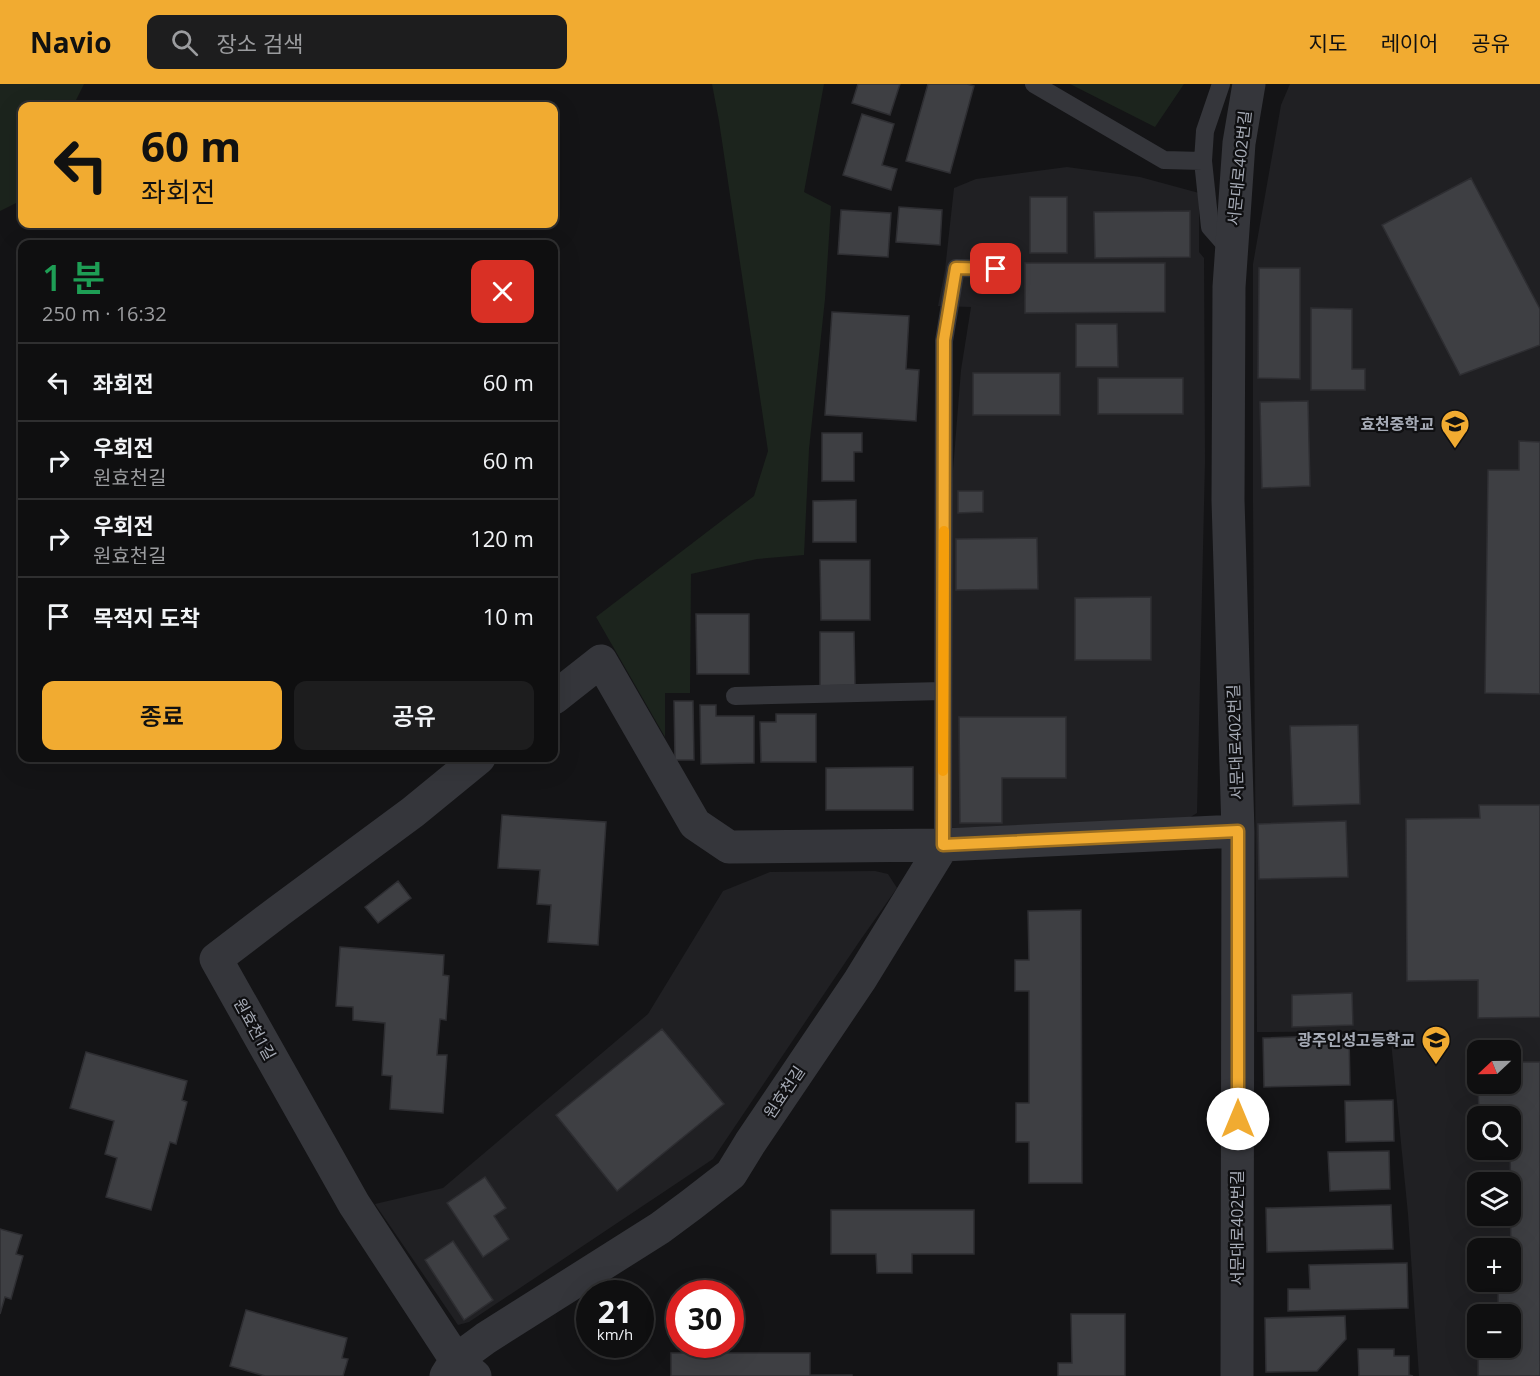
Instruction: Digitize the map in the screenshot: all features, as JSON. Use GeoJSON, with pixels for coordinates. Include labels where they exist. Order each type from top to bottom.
{"type":"FeatureCollection","features":[{"type":"Feature","properties":{"kind":"street","name":"서문대로402번길"},"geometry":{"type":"LineString","coordinates":[[1237,1376],[1238,831],[1228,500],[1229,287],[1239,143],[1249,84]]}},
{"type":"Feature","properties":{"kind":"street"},"geometry":{"type":"LineString","coordinates":[[558,695],[601,661],[695,824],[729,847],[943,845],[1238,831]]}},
{"type":"Feature","properties":{"kind":"street","name":"원효천1길"},"geometry":{"type":"LineString","coordinates":[[459,1371],[354,1204],[216,960],[413,812],[474,762]]}},
{"type":"Feature","properties":{"kind":"street","name":"원효천길"},"geometry":{"type":"LineString","coordinates":[[459,1371],[523,1314],[660,1228],[730,1174],[860,980],[943,845]]}},
{"type":"Feature","properties":{"kind":"lane"},"geometry":{"type":"LineString","coordinates":[[1034,84],[1164,160],[1203,161]]}},
{"type":"Feature","properties":{"kind":"lane","name":"서문대로402번길"},"geometry":{"type":"LineString","coordinates":[[1221,84],[1205,131],[1203,161],[1210,227],[1231,252]]}},
{"type":"Feature","properties":{"kind":"lane"},"geometry":{"type":"LineString","coordinates":[[943,845],[944,340],[956,268],[996,269]]}},
{"type":"Feature","properties":{"kind":"lane"},"geometry":{"type":"LineString","coordinates":[[735,696],[943,691]]}},
{"type":"Feature","properties":{"kind":"shaded area"},"geometry":{"type":"Polygon","coordinates":[[[0,84],[84,84],[75,102],[18,102],[18,202],[0,211],[0,84]]]}},
{"type":"Feature","properties":{"kind":"shaded area"},"geometry":{"type":"Polygon","coordinates":[[[712,84],[824,84],[804,192],[831,206],[825,299],[809,449],[804,555],[757,559],[691,574],[690,693],[665,693],[665,737],[596,617],[754,496],[768,451],[712,84]]]}},
{"type":"Feature","properties":{"kind":"shaded area"},"geometry":{"type":"Polygon","coordinates":[[[1070,84],[1184,84],[1155,127],[1070,84]]]}},
{"type":"Feature","properties":{"kind":"shaded area"},"geometry":{"type":"Polygon","coordinates":[[[1290,84],[1540,84],[1540,1376],[1419,1376],[1408,1214],[1390,1031],[1257,1032],[1253,264],[1281,105],[1290,84]]]}},
{"type":"Feature","properties":{"kind":"shaded area"},"geometry":{"type":"Polygon","coordinates":[[[1067,167],[1140,177],[1199,193],[1199,252],[1204,258],[1205,461],[1197,813],[1184,821],[950,828],[951,495],[961,370],[971,307],[938,306],[945,270],[954,188],[976,179],[1067,167]]]}},
{"type":"Feature","properties":{"kind":"shaded area"},"geometry":{"type":"Polygon","coordinates":[[[875,871],[888,874],[897,888],[713,1159],[469,1322],[458,1325],[375,1204],[443,1188],[648,1014],[723,891],[770,872],[875,871]]]}},
{"type":"Feature","properties":{"kind":"building"},"geometry":{"type":"Polygon","coordinates":[[[858,84],[900,84],[890,115],[852,103],[858,84]]]}},
{"type":"Feature","properties":{"kind":"building"},"geometry":{"type":"Polygon","coordinates":[[[928,84],[974,86],[950,173],[906,161],[928,84]]]}},
{"type":"Feature","properties":{"kind":"building"},"geometry":{"type":"Polygon","coordinates":[[[862,114],[894,124],[882,165],[897,169],[891,190],[843,175],[862,114]]]}},
{"type":"Feature","properties":{"kind":"building"},"geometry":{"type":"Polygon","coordinates":[[[1471,178],[1540,309],[1540,345],[1460,375],[1382,225],[1471,178]]]}},
{"type":"Feature","properties":{"kind":"building"},"geometry":{"type":"Polygon","coordinates":[[[1030,197],[1067,197],[1067,253],[1030,253],[1030,197]]]}},
{"type":"Feature","properties":{"kind":"building"},"geometry":{"type":"Polygon","coordinates":[[[899,207],[942,210],[940,245],[896,242],[899,207]]]}},
{"type":"Feature","properties":{"kind":"building"},"geometry":{"type":"Polygon","coordinates":[[[841,210],[891,213],[888,257],[838,254],[841,210]]]}},
{"type":"Feature","properties":{"kind":"building"},"geometry":{"type":"Polygon","coordinates":[[[1190,211],[1190,257],[1095,258],[1094,212],[1190,211]]]}},
{"type":"Feature","properties":{"kind":"building"},"geometry":{"type":"Polygon","coordinates":[[[1025,263],[1165,263],[1165,312],[1025,313],[1025,263]]]}},
{"type":"Feature","properties":{"kind":"building"},"geometry":{"type":"Polygon","coordinates":[[[1259,268],[1300,268],[1300,379],[1258,378],[1259,268]]]}},
{"type":"Feature","properties":{"kind":"building"},"geometry":{"type":"Polygon","coordinates":[[[1311,308],[1352,309],[1352,369],[1365,369],[1365,390],[1311,390],[1311,308]]]}},
{"type":"Feature","properties":{"kind":"building"},"geometry":{"type":"Polygon","coordinates":[[[832,312],[909,316],[906,369],[919,370],[916,421],[825,415],[832,312]]]}},
{"type":"Feature","properties":{"kind":"building"},"geometry":{"type":"Polygon","coordinates":[[[1076,324],[1117,324],[1118,367],[1076,367],[1076,324]]]}},
{"type":"Feature","properties":{"kind":"building"},"geometry":{"type":"Polygon","coordinates":[[[973,373],[1060,373],[1060,415],[973,415],[973,373]]]}},
{"type":"Feature","properties":{"kind":"building"},"geometry":{"type":"Polygon","coordinates":[[[1098,378],[1183,378],[1183,414],[1098,414],[1098,378]]]}},
{"type":"Feature","properties":{"kind":"building"},"geometry":{"type":"Polygon","coordinates":[[[1308,401],[1310,486],[1262,488],[1260,402],[1308,401]]]}},
{"type":"Feature","properties":{"kind":"building"},"geometry":{"type":"Polygon","coordinates":[[[822,433],[862,433],[862,452],[854,452],[854,481],[822,481],[822,433]]]}},
{"type":"Feature","properties":{"kind":"building"},"geometry":{"type":"Polygon","coordinates":[[[1519,441],[1540,442],[1540,694],[1485,693],[1488,470],[1519,470],[1519,441]]]}},
{"type":"Feature","properties":{"kind":"building"},"geometry":{"type":"Polygon","coordinates":[[[958,491],[983,491],[983,512],[958,513],[958,491]]]}},
{"type":"Feature","properties":{"kind":"building"},"geometry":{"type":"Polygon","coordinates":[[[856,500],[856,542],[813,542],[813,501],[856,500]]]}},
{"type":"Feature","properties":{"kind":"building"},"geometry":{"type":"Polygon","coordinates":[[[1037,538],[1038,589],[956,590],[956,539],[1037,538]]]}},
{"type":"Feature","properties":{"kind":"building"},"geometry":{"type":"Polygon","coordinates":[[[820,560],[870,560],[870,620],[821,620],[820,560]]]}},
{"type":"Feature","properties":{"kind":"building"},"geometry":{"type":"Polygon","coordinates":[[[1151,597],[1151,660],[1075,660],[1075,598],[1151,597]]]}},
{"type":"Feature","properties":{"kind":"building"},"geometry":{"type":"Polygon","coordinates":[[[696,614],[749,614],[749,674],[697,674],[696,614]]]}},
{"type":"Feature","properties":{"kind":"building"},"geometry":{"type":"Polygon","coordinates":[[[820,632],[854,632],[855,685],[820,686],[820,632]]]}},
{"type":"Feature","properties":{"kind":"building"},"geometry":{"type":"Polygon","coordinates":[[[674,701],[693,701],[694,760],[675,760],[674,701]]]}},
{"type":"Feature","properties":{"kind":"building"},"geometry":{"type":"Polygon","coordinates":[[[700,705],[716,705],[716,716],[754,716],[754,763],[701,764],[700,705]]]}},
{"type":"Feature","properties":{"kind":"building"},"geometry":{"type":"Polygon","coordinates":[[[776,714],[816,714],[816,762],[761,762],[760,722],[776,722],[776,714]]]}},
{"type":"Feature","properties":{"kind":"building"},"geometry":{"type":"Polygon","coordinates":[[[959,717],[1066,717],[1066,778],[1002,778],[1002,823],[960,823],[959,717]]]}},
{"type":"Feature","properties":{"kind":"building"},"geometry":{"type":"Polygon","coordinates":[[[1358,725],[1360,804],[1293,806],[1290,726],[1358,725]]]}},
{"type":"Feature","properties":{"kind":"building"},"geometry":{"type":"Polygon","coordinates":[[[913,767],[913,810],[826,810],[826,768],[913,767]]]}},
{"type":"Feature","properties":{"kind":"building"},"geometry":{"type":"Polygon","coordinates":[[[1479,805],[1540,805],[1540,1017],[1478,1018],[1478,980],[1407,981],[1406,819],[1480,818],[1479,805]]]}},
{"type":"Feature","properties":{"kind":"building"},"geometry":{"type":"Polygon","coordinates":[[[502,815],[606,822],[598,945],[548,942],[551,905],[537,904],[540,870],[498,868],[502,815]]]}},
{"type":"Feature","properties":{"kind":"building"},"geometry":{"type":"Polygon","coordinates":[[[1346,821],[1348,877],[1259,879],[1258,824],[1346,821]]]}},
{"type":"Feature","properties":{"kind":"building"},"geometry":{"type":"Polygon","coordinates":[[[398,881],[411,898],[378,923],[365,907],[398,881]]]}},
{"type":"Feature","properties":{"kind":"building"},"geometry":{"type":"Polygon","coordinates":[[[1081,910],[1082,1183],[1029,1183],[1029,1142],[1016,1142],[1016,1103],[1029,1103],[1029,991],[1015,991],[1015,960],[1029,960],[1028,911],[1081,910]]]}},
{"type":"Feature","properties":{"kind":"building"},"geometry":{"type":"Polygon","coordinates":[[[340,947],[444,955],[443,975],[449,976],[446,1020],[440,1019],[437,1055],[447,1055],[443,1113],[390,1109],[392,1076],[382,1075],[385,1023],[353,1020],[353,1007],[336,1006],[340,947]]]}},
{"type":"Feature","properties":{"kind":"building"},"geometry":{"type":"Polygon","coordinates":[[[1352,993],[1353,1025],[1292,1027],[1292,995],[1352,993]]]}},
{"type":"Feature","properties":{"kind":"building"},"geometry":{"type":"Polygon","coordinates":[[[662,1029],[724,1104],[617,1191],[556,1115],[662,1029]]]}},
{"type":"Feature","properties":{"kind":"building"},"geometry":{"type":"Polygon","coordinates":[[[1349,1035],[1350,1085],[1264,1087],[1263,1038],[1349,1035]]]}},
{"type":"Feature","properties":{"kind":"building"},"geometry":{"type":"Polygon","coordinates":[[[86,1052],[187,1081],[182,1100],[187,1102],[176,1144],[170,1142],[151,1210],[106,1197],[117,1158],[105,1154],[114,1121],[70,1108],[86,1052]]]}},
{"type":"Feature","properties":{"kind":"building"},"geometry":{"type":"Polygon","coordinates":[[[1521,1062],[1540,1062],[1540,1376],[1478,1376],[1478,1358],[1521,1358],[1521,1304],[1498,1304],[1498,1292],[1521,1292],[1521,1238],[1511,1238],[1511,1226],[1521,1226],[1521,1172],[1510,1172],[1510,1160],[1521,1160],[1521,1106],[1479,1106],[1478,1094],[1521,1094],[1521,1062]]]}},
{"type":"Feature","properties":{"kind":"building"},"geometry":{"type":"Polygon","coordinates":[[[1393,1100],[1394,1141],[1346,1142],[1345,1101],[1393,1100]]]}},
{"type":"Feature","properties":{"kind":"building"},"geometry":{"type":"Polygon","coordinates":[[[1389,1151],[1390,1189],[1330,1191],[1328,1152],[1389,1151]]]}},
{"type":"Feature","properties":{"kind":"building"},"geometry":{"type":"Polygon","coordinates":[[[485,1177],[506,1208],[494,1216],[509,1239],[483,1257],[447,1203],[485,1177]]]}},
{"type":"Feature","properties":{"kind":"building"},"geometry":{"type":"Polygon","coordinates":[[[1391,1205],[1393,1249],[1267,1252],[1266,1208],[1391,1205]]]}},
{"type":"Feature","properties":{"kind":"building"},"geometry":{"type":"Polygon","coordinates":[[[831,1210],[974,1210],[974,1254],[912,1254],[912,1273],[877,1273],[876,1254],[831,1254],[831,1210]]]}},
{"type":"Feature","properties":{"kind":"building"},"geometry":{"type":"Polygon","coordinates":[[[0,1229],[22,1235],[16,1254],[23,1256],[11,1299],[5,1297],[0,1314],[0,1229]]]}},
{"type":"Feature","properties":{"kind":"building"},"geometry":{"type":"Polygon","coordinates":[[[453,1241],[493,1300],[464,1320],[425,1260],[453,1241]]]}},
{"type":"Feature","properties":{"kind":"building"},"geometry":{"type":"Polygon","coordinates":[[[1407,1263],[1408,1308],[1288,1311],[1288,1289],[1310,1289],[1309,1265],[1407,1263]]]}},
{"type":"Feature","properties":{"kind":"building"},"geometry":{"type":"Polygon","coordinates":[[[246,1310],[347,1338],[342,1358],[348,1359],[343,1376],[265,1376],[230,1366],[246,1310]]]}},
{"type":"Feature","properties":{"kind":"building"},"geometry":{"type":"Polygon","coordinates":[[[1071,1314],[1125,1314],[1125,1376],[1058,1376],[1058,1363],[1072,1363],[1071,1314]]]}},
{"type":"Feature","properties":{"kind":"building"},"geometry":{"type":"Polygon","coordinates":[[[1345,1316],[1346,1339],[1317,1371],[1266,1372],[1265,1318],[1345,1316]]]}},
{"type":"Feature","properties":{"kind":"building"},"geometry":{"type":"Polygon","coordinates":[[[1358,1349],[1394,1349],[1394,1356],[1409,1356],[1409,1375],[1413,1376],[1359,1376],[1358,1349]]]}},
{"type":"Feature","properties":{"kind":"building"},"geometry":{"type":"Polygon","coordinates":[[[744,1353],[810,1353],[810,1375],[852,1375],[852,1376],[671,1376],[671,1358],[744,1358],[744,1353]]]}},
{"type":"Feature","properties":{"kind":"slow traffic"},"geometry":{"type":"LineString","coordinates":[[943,771],[944,531]]}},
{"type":"Feature","properties":{"kind":"place","name":"효천중학교"},"geometry":{"type":"Point","coordinates":[1455,450]}},
{"type":"Feature","properties":{"kind":"place","name":"광주인성고등학교"},"geometry":{"type":"Point","coordinates":[1436,1066]}},
{"type":"Feature","properties":{"kind":"route"},"geometry":{"type":"LineString","coordinates":[[996,269],[956,268],[944,340],[943,845],[1238,831],[1238,1119]]}}]}
